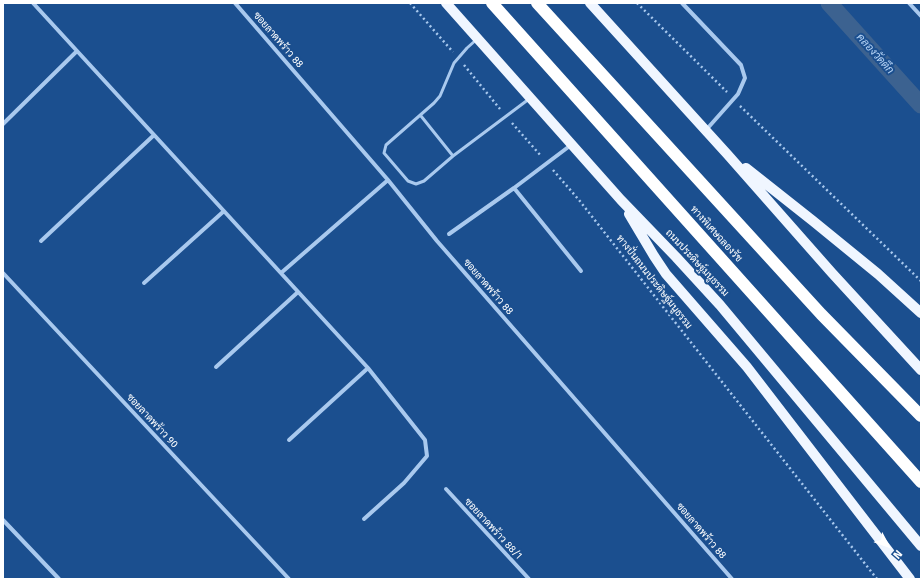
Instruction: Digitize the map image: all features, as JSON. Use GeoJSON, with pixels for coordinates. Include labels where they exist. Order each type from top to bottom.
{"type":"FeatureCollection","features":[{"type":"Feature","properties":{"kind":"highway","name":"ทางพิเศษฉลองรัช"},"geometry":{"type":"LineString","coordinates":[[492,3],[921,482]]}},
{"type":"Feature","properties":{"kind":"highway"},"geometry":{"type":"LineString","coordinates":[[537,3],[821,314],[921,416]]}},
{"type":"Feature","properties":{"kind":"main road","name":"ถนนประดิษฐ์มนูธรรม"},"geometry":{"type":"LineString","coordinates":[[446,3],[621,200],[720,305],[921,546]]}},
{"type":"Feature","properties":{"kind":"main road"},"geometry":{"type":"LineString","coordinates":[[590,3],[706,130],[826,267],[921,370]]}},
{"type":"Feature","properties":{"kind":"main road"},"geometry":{"type":"LineString","coordinates":[[728,155],[837,240],[878,274],[921,313]]}},
{"type":"Feature","properties":{"kind":"main road"},"geometry":{"type":"LineString","coordinates":[[621,200],[666,274],[747,367],[910,579]]}},
{"type":"Feature","properties":{"kind":"street"},"geometry":{"type":"LineString","coordinates":[[33,3],[368,368],[425,440],[427,456],[404,483],[364,520]]}},
{"type":"Feature","properties":{"kind":"street","name":"ซอยลาดพร้าว 88"},"geometry":{"type":"LineString","coordinates":[[234,3],[388,180],[437,241],[732,579]]}},
{"type":"Feature","properties":{"kind":"street"},"geometry":{"type":"LineString","coordinates":[[682,3],[741,65],[744,78],[738,94],[706,130]]}},
{"type":"Feature","properties":{"kind":"street"},"geometry":{"type":"LineString","coordinates":[[908,3],[921,16]]}},
{"type":"Feature","properties":{"kind":"street"},"geometry":{"type":"LineString","coordinates":[[3,124],[77,51]]}},
{"type":"Feature","properties":{"kind":"street"},"geometry":{"type":"LineString","coordinates":[[41,241],[154,135]]}},
{"type":"Feature","properties":{"kind":"street"},"geometry":{"type":"LineString","coordinates":[[449,234],[514,188],[572,144]]}},
{"type":"Feature","properties":{"kind":"street"},"geometry":{"type":"LineString","coordinates":[[281,274],[388,180]]}},
{"type":"Feature","properties":{"kind":"street"},"geometry":{"type":"LineString","coordinates":[[514,188],[581,271]]}},
{"type":"Feature","properties":{"kind":"street"},"geometry":{"type":"LineString","coordinates":[[144,283],[224,211]]}},
{"type":"Feature","properties":{"kind":"street","name":"ซอยลาดพร้าว 90"},"geometry":{"type":"LineString","coordinates":[[3,273],[289,579]]}},
{"type":"Feature","properties":{"kind":"street"},"geometry":{"type":"LineString","coordinates":[[216,367],[298,292]]}},
{"type":"Feature","properties":{"kind":"street"},"geometry":{"type":"LineString","coordinates":[[289,440],[368,368]]}},
{"type":"Feature","properties":{"kind":"street","name":"ซอยลาดพร้าว 88/1"},"geometry":{"type":"LineString","coordinates":[[446,489],[529,579]]}},
{"type":"Feature","properties":{"kind":"street"},"geometry":{"type":"LineString","coordinates":[[3,520],[59,579]]}},
{"type":"Feature","properties":{"kind":"lane"},"geometry":{"type":"LineString","coordinates":[[477,38],[458,57],[450,69],[440,96],[421,116],[386,145],[384,153],[408,181],[416,184],[424,181],[453,156],[530,99]]}},
{"type":"Feature","properties":{"kind":"lane"},"geometry":{"type":"LineString","coordinates":[[421,116],[453,156]]}},
{"type":"Feature","properties":{"kind":"path","name":"ทางปั่นถนนประดิษฐ์มนูธรรม"},"geometry":{"type":"LineString","coordinates":[[410,3],[458,57],[506,117],[579,200],[877,579]]}},
{"type":"Feature","properties":{"kind":"path"},"geometry":{"type":"LineString","coordinates":[[638,3],[734,99],[921,280]]}},
{"type":"Feature","properties":{"kind":"waterway","name":"คลองวัดตึก"},"geometry":{"type":"LineString","coordinates":[[829,3],[921,105]]}}]}
